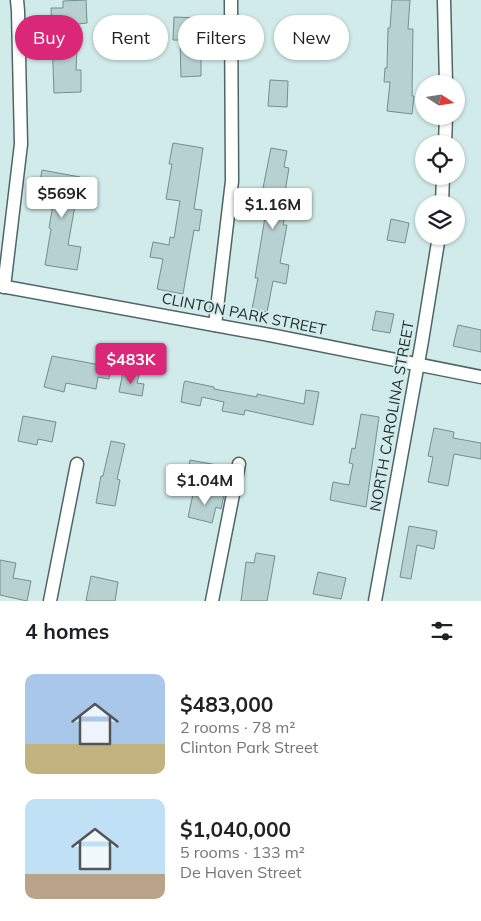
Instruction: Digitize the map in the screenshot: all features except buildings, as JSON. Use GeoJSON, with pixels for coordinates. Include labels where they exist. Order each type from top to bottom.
{"type":"FeatureCollection","features":[{"type":"Feature","properties":{"kind":"street"},"geometry":{"type":"LineString","coordinates":[[2,287],[21,144],[17,0]]}},
{"type":"Feature","properties":{"kind":"street"},"geometry":{"type":"LineString","coordinates":[[215,325],[232,181],[231,0]]}},
{"type":"Feature","properties":{"kind":"street"},"geometry":{"type":"LineString","coordinates":[[444,0],[446,75]]}},
{"type":"Feature","properties":{"kind":"street","name":"NORTH CAROLINA STREET"},"geometry":{"type":"LineString","coordinates":[[375,601],[437,245]]}},
{"type":"Feature","properties":{"kind":"street","name":"CLINTON PARK STREET"},"geometry":{"type":"LineString","coordinates":[[2,287],[215,325],[481,377]]}},
{"type":"Feature","properties":{"kind":"street"},"geometry":{"type":"LineString","coordinates":[[50,601],[76,464]]}},
{"type":"Feature","properties":{"kind":"street"},"geometry":{"type":"LineString","coordinates":[[212,601],[239,464]]}}]}
